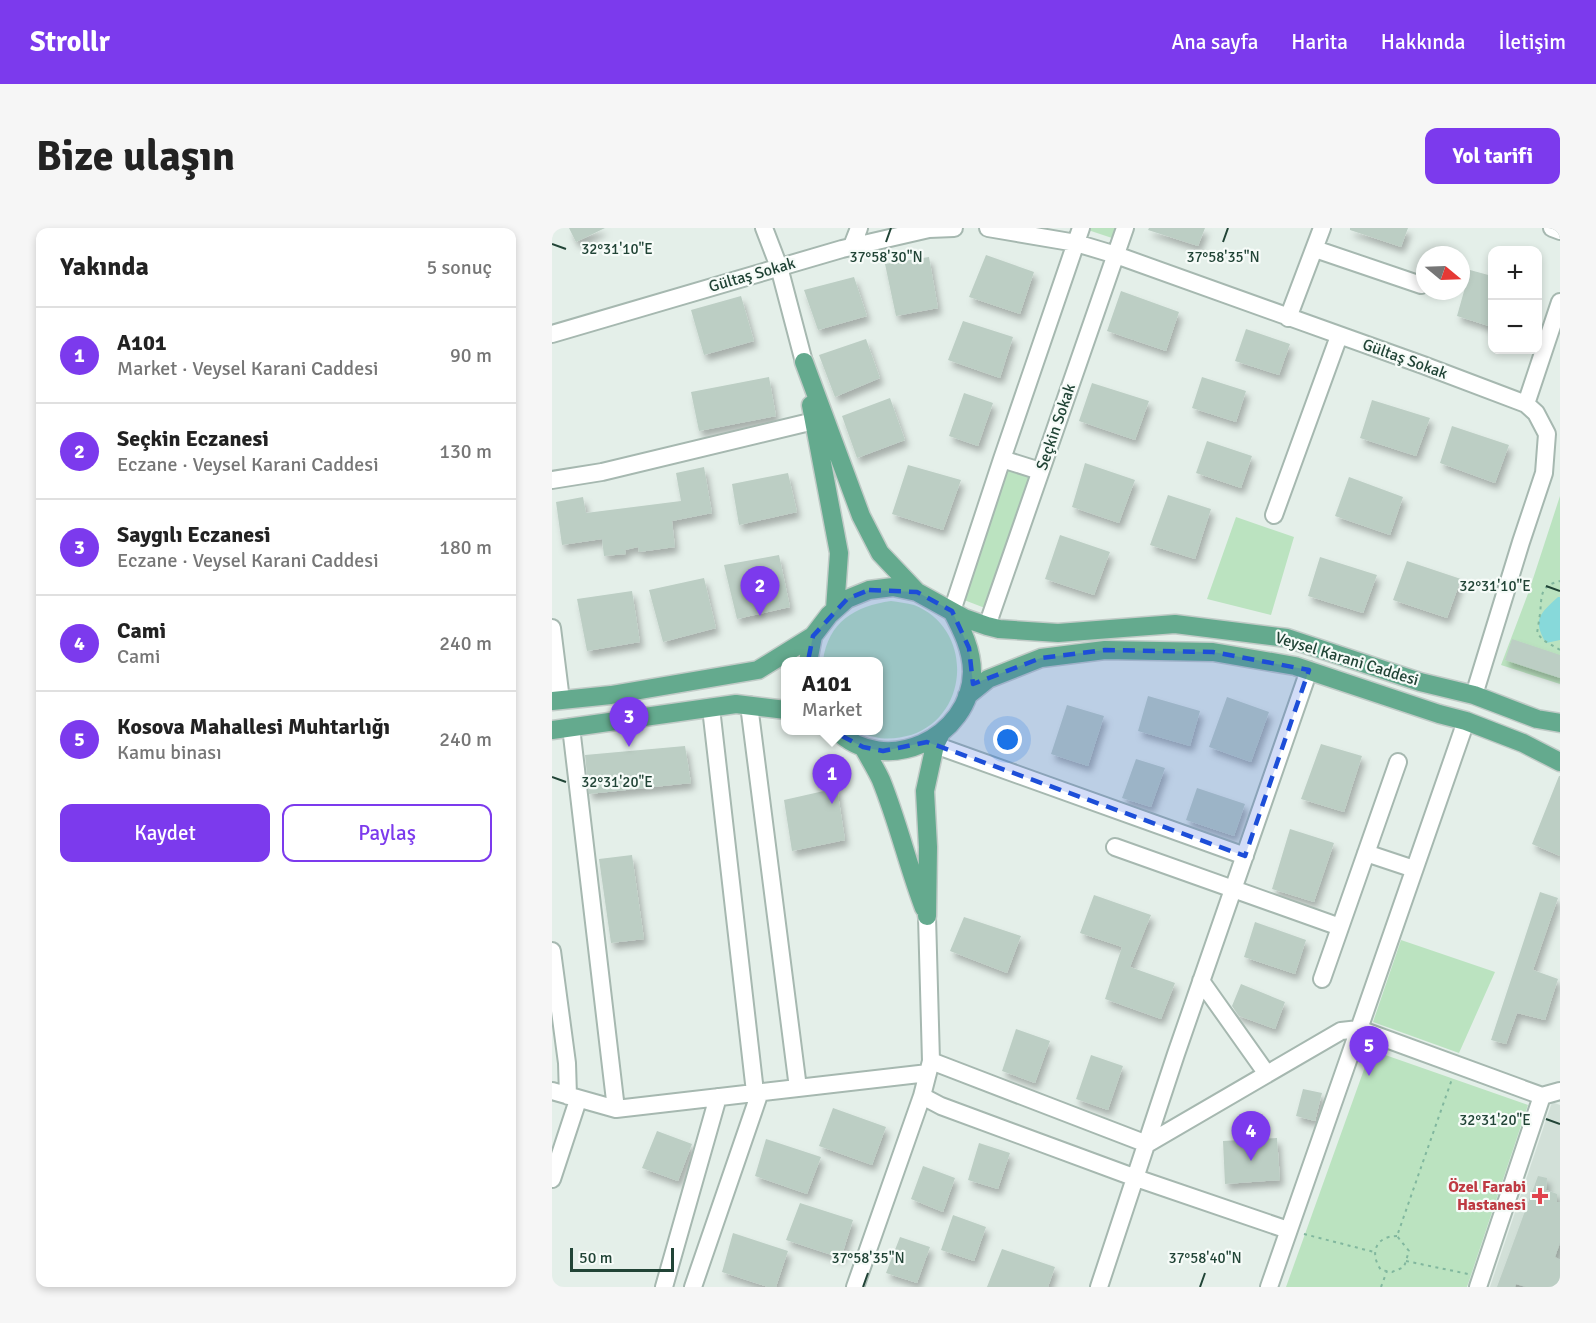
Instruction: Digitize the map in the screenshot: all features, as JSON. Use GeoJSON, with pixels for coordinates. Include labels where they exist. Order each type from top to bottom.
{"type":"FeatureCollection","features":[{"type":"Feature","properties":{"kind":"main road"},"geometry":{"type":"LineString","coordinates":[[804,362],[840,553],[835,609]]}},
{"type":"Feature","properties":{"kind":"main road"},"geometry":{"type":"LineString","coordinates":[[804,362],[861,516],[880,553],[917,592]]}},
{"type":"Feature","properties":{"kind":"main road"},"geometry":{"type":"LineString","coordinates":[[556,701],[611,695],[758,670],[813,636],[835,609],[847,599],[869,590],[893,587],[917,592]]}},
{"type":"Feature","properties":{"kind":"main road","name":"Veysel Karani Caddesi"},"geometry":{"type":"LineString","coordinates":[[917,592],[987,626],[1058,633],[1175,624],[1287,638],[1420,682],[1474,695],[1537,719],[1560,723]]}},
{"type":"Feature","properties":{"kind":"main road"},"geometry":{"type":"LineString","coordinates":[[927,916],[928,848],[925,791],[937,740],[956,717],[968,696],[972,672],[969,648],[952,611]]}},
{"type":"Feature","properties":{"kind":"main road"},"geometry":{"type":"LineString","coordinates":[[809,657],[813,636]]}},
{"type":"Feature","properties":{"kind":"main road","name":"Veysel Karani Caddesi"},"geometry":{"type":"LineString","coordinates":[[968,696],[988,679],[1041,658],[1106,650],[1214,652],[1309,670],[1466,721],[1523,743],[1560,762]]}},
{"type":"Feature","properties":{"kind":"main road"},"geometry":{"type":"LineString","coordinates":[[552,730],[736,704],[781,709]]}},
{"type":"Feature","properties":{"kind":"main road"},"geometry":{"type":"LineString","coordinates":[[841,735],[863,747],[883,751],[903,751],[937,740]]}},
{"type":"Feature","properties":{"kind":"main road"},"geometry":{"type":"LineString","coordinates":[[863,747],[880,777],[927,916]]}},
{"type":"Feature","properties":{"kind":"street"},"geometry":{"type":"LineString","coordinates":[[764,228],[779,267],[804,362]]}},
{"type":"Feature","properties":{"kind":"street"},"geometry":{"type":"LineString","coordinates":[[852,246],[859,228]]}},
{"type":"Feature","properties":{"kind":"street","name":"Gültaş Sokak"},"geometry":{"type":"LineString","coordinates":[[552,334],[899,232],[954,228]]}},
{"type":"Feature","properties":{"kind":"street","name":"Gültaş Sokak"},"geometry":{"type":"LineString","coordinates":[[988,228],[1079,236],[1116,255],[1288,318],[1423,364],[1527,404]]}},
{"type":"Feature","properties":{"kind":"street","name":"Seçkin Sokak"},"geometry":{"type":"LineString","coordinates":[[987,626],[1125,228]]}},
{"type":"Feature","properties":{"kind":"street"},"geometry":{"type":"LineString","coordinates":[[1288,318],[1322,228]]}},
{"type":"Feature","properties":{"kind":"street"},"geometry":{"type":"LineString","coordinates":[[1552,228],[1560,231]]}},
{"type":"Feature","properties":{"kind":"street"},"geometry":{"type":"LineString","coordinates":[[952,611],[1079,236]]}},
{"type":"Feature","properties":{"kind":"street"},"geometry":{"type":"LineString","coordinates":[[1315,249],[1416,283]]}},
{"type":"Feature","properties":{"kind":"street"},"geometry":{"type":"LineString","coordinates":[[1474,695],[1544,473],[1546,434],[1536,413],[1527,404],[1560,302]]}},
{"type":"Feature","properties":{"kind":"street"},"geometry":{"type":"LineString","coordinates":[[1274,515],[1339,336]]}},
{"type":"Feature","properties":{"kind":"street"},"geometry":{"type":"LineString","coordinates":[[552,480],[602,472],[814,422]]}},
{"type":"Feature","properties":{"kind":"street"},"geometry":{"type":"LineString","coordinates":[[1002,459],[1041,471]]}},
{"type":"Feature","properties":{"kind":"street"},"geometry":{"type":"LineString","coordinates":[[552,628],[556,701]]}},
{"type":"Feature","properties":{"kind":"street"},"geometry":{"type":"LineString","coordinates":[[1099,1287],[1201,981],[1309,670]]}},
{"type":"Feature","properties":{"kind":"street"},"geometry":{"type":"LineString","coordinates":[[749,705],[798,1088]]}},
{"type":"Feature","properties":{"kind":"street"},"geometry":{"type":"LineString","coordinates":[[693,1287],[757,1092],[711,708]]}},
{"type":"Feature","properties":{"kind":"street"},"geometry":{"type":"LineString","coordinates":[[1269,1287],[1466,721]]}},
{"type":"Feature","properties":{"kind":"street"},"geometry":{"type":"LineString","coordinates":[[571,727],[616,1109]]}},
{"type":"Feature","properties":{"kind":"street"},"geometry":{"type":"LineString","coordinates":[[937,740],[1245,856]]}},
{"type":"Feature","properties":{"kind":"street"},"geometry":{"type":"LineString","coordinates":[[1322,979],[1398,762]]}},
{"type":"Feature","properties":{"kind":"street"},"geometry":{"type":"LineString","coordinates":[[1115,847],[1340,927]]}},
{"type":"Feature","properties":{"kind":"street"},"geometry":{"type":"LineString","coordinates":[[1366,853],[1414,869]]}},
{"type":"Feature","properties":{"kind":"street"},"geometry":{"type":"LineString","coordinates":[[855,1287],[930,1067],[927,916]]}},
{"type":"Feature","properties":{"kind":"street"},"geometry":{"type":"LineString","coordinates":[[552,951],[567,1063],[566,1096],[552,1179]]}},
{"type":"Feature","properties":{"kind":"street"},"geometry":{"type":"LineString","coordinates":[[1201,981],[1267,1074]]}},
{"type":"Feature","properties":{"kind":"street"},"geometry":{"type":"LineString","coordinates":[[566,1096],[616,1109],[798,1088],[930,1067],[1147,1144],[1341,1031],[1359,1029],[1542,1096],[1560,1091]]}},
{"type":"Feature","properties":{"kind":"street"},"geometry":{"type":"LineString","coordinates":[[922,1096],[941,1106],[1136,1178],[1288,1230]]}},
{"type":"Feature","properties":{"kind":"street"},"geometry":{"type":"LineString","coordinates":[[1480,1282],[1542,1096]]}},
{"type":"Feature","properties":{"kind":"street"},"geometry":{"type":"LineString","coordinates":[[664,1287],[718,1097]]}},
{"type":"Feature","properties":{"kind":"path"},"geometry":{"type":"LineString","coordinates":[[1560,581],[1548,585],[1543,590],[1538,626],[1538,633],[1543,640],[1560,650]]}},
{"type":"Feature","properties":{"kind":"path"},"geometry":{"type":"LineString","coordinates":[[1397,1236],[1456,1065]]}},
{"type":"Feature","properties":{"kind":"path"},"geometry":{"type":"LineString","coordinates":[[1288,1230],[1374,1252]]}},
{"type":"Feature","properties":{"kind":"path"},"geometry":{"type":"LineString","coordinates":[[1390,1236],[1397,1236],[1409,1251],[1404,1267],[1398,1270],[1381,1270],[1377,1265],[1374,1252],[1381,1242],[1390,1236]]}},
{"type":"Feature","properties":{"kind":"path"},"geometry":{"type":"LineString","coordinates":[[1406,1261],[1480,1282]]}},
{"type":"Feature","properties":{"kind":"path"},"geometry":{"type":"LineString","coordinates":[[1381,1287],[1387,1271]]}},
{"type":"Feature","properties":{"kind":"highlighted area"},"geometry":{"type":"Polygon","coordinates":[[[869,590],[917,592],[952,611],[969,648],[973,684],[1041,658],[1105,650],[1213,652],[1309,670],[1245,856],[927,742],[883,751],[863,747],[842,736],[814,702],[808,661],[813,636],[847,599],[869,590]]]}},
{"type":"Feature","properties":{"kind":"shaded area","name":"Özel Farabi Hastanesi"},"geometry":{"type":"Polygon","coordinates":[[[1552,1102],[1560,1105],[1560,1287],[1490,1287],[1552,1102]]]}},
{"type":"Feature","properties":{"kind":"green space"},"geometry":{"type":"Polygon","coordinates":[[[1089,228],[1122,228],[1118,240],[1088,230],[1089,228]]]}},
{"type":"Feature","properties":{"kind":"green space"},"geometry":{"type":"Polygon","coordinates":[[[1005,467],[1035,476],[990,610],[959,598],[1005,467]]]}},
{"type":"Feature","properties":{"kind":"green space"},"geometry":{"type":"Polygon","coordinates":[[[1560,496],[1560,684],[1501,665],[1529,591],[1560,496]]]}},
{"type":"Feature","properties":{"kind":"green space"},"geometry":{"type":"Polygon","coordinates":[[[1236,517],[1294,537],[1271,615],[1207,599],[1236,517]]]}},
{"type":"Feature","properties":{"kind":"green space"},"geometry":{"type":"Polygon","coordinates":[[[891,601],[914,605],[933,616],[947,632],[955,651],[957,671],[954,691],[945,709],[931,725],[911,735],[898,738],[868,735],[883,735],[883,657],[824,657],[831,636],[845,618],[878,603],[891,601]]]}},
{"type":"Feature","properties":{"kind":"green space"},"geometry":{"type":"Polygon","coordinates":[[[1401,940],[1495,972],[1459,1053],[1373,1022],[1401,940]]]}},
{"type":"Feature","properties":{"kind":"green space"},"geometry":{"type":"Polygon","coordinates":[[[1371,1050],[1528,1105],[1467,1287],[1286,1287],[1371,1050]]]}},
{"type":"Feature","properties":{"kind":"water"},"geometry":{"type":"Polygon","coordinates":[[[1560,597],[1560,640],[1546,643],[1539,628],[1540,617],[1560,597]]]}},
{"type":"Feature","properties":{"kind":"building"},"geometry":{"type":"Polygon","coordinates":[[[569,228],[605,228],[576,242],[569,228]]]}},
{"type":"Feature","properties":{"kind":"building"},"geometry":{"type":"Polygon","coordinates":[[[1149,228],[1205,228],[1198,246],[1148,230],[1149,228]]]}},
{"type":"Feature","properties":{"kind":"building"},"geometry":{"type":"Polygon","coordinates":[[[1350,228],[1408,228],[1401,247],[1350,230],[1350,228]]]}},
{"type":"Feature","properties":{"kind":"building"},"geometry":{"type":"Polygon","coordinates":[[[986,255],[1034,272],[1020,314],[969,297],[986,255]]]}},
{"type":"Feature","properties":{"kind":"building"},"geometry":{"type":"Polygon","coordinates":[[[929,257],[938,308],[896,316],[885,264],[929,257]]]}},
{"type":"Feature","properties":{"kind":"building"},"geometry":{"type":"Polygon","coordinates":[[[1470,270],[1488,275],[1488,326],[1457,316],[1462,300],[1470,300],[1470,270]]]}},
{"type":"Feature","properties":{"kind":"building"},"geometry":{"type":"Polygon","coordinates":[[[854,277],[867,316],[818,330],[804,290],[854,277]]]}},
{"type":"Feature","properties":{"kind":"building"},"geometry":{"type":"Polygon","coordinates":[[[1121,291],[1179,312],[1166,351],[1107,331],[1121,291]]]}},
{"type":"Feature","properties":{"kind":"building"},"geometry":{"type":"Polygon","coordinates":[[[741,296],[754,341],[704,355],[691,310],[741,296]]]}},
{"type":"Feature","properties":{"kind":"building"},"geometry":{"type":"Polygon","coordinates":[[[963,321],[1013,337],[1000,378],[948,360],[963,321]]]}},
{"type":"Feature","properties":{"kind":"building"},"geometry":{"type":"Polygon","coordinates":[[[1246,329],[1290,344],[1279,375],[1235,361],[1246,329]]]}},
{"type":"Feature","properties":{"kind":"building"},"geometry":{"type":"Polygon","coordinates":[[[866,339],[880,378],[835,397],[819,355],[866,339]]]}},
{"type":"Feature","properties":{"kind":"building"},"geometry":{"type":"Polygon","coordinates":[[[769,377],[776,416],[699,431],[691,392],[769,377]]]}},
{"type":"Feature","properties":{"kind":"building"},"geometry":{"type":"Polygon","coordinates":[[[1202,377],[1246,391],[1236,422],[1192,408],[1202,377]]]}},
{"type":"Feature","properties":{"kind":"building"},"geometry":{"type":"Polygon","coordinates":[[[1092,383],[1149,401],[1135,440],[1079,421],[1092,383]]]}},
{"type":"Feature","properties":{"kind":"building"},"geometry":{"type":"Polygon","coordinates":[[[964,393],[993,403],[978,446],[949,436],[964,393]]]}},
{"type":"Feature","properties":{"kind":"building"},"geometry":{"type":"Polygon","coordinates":[[[890,398],[905,440],[857,458],[842,416],[890,398]]]}},
{"type":"Feature","properties":{"kind":"building"},"geometry":{"type":"Polygon","coordinates":[[[1372,400],[1430,418],[1416,456],[1360,438],[1372,400]]]}},
{"type":"Feature","properties":{"kind":"building"},"geometry":{"type":"Polygon","coordinates":[[[1452,426],[1509,445],[1495,483],[1440,463],[1452,426]]]}},
{"type":"Feature","properties":{"kind":"building"},"geometry":{"type":"Polygon","coordinates":[[[1207,441],[1252,456],[1241,488],[1196,473],[1207,441]]]}},
{"type":"Feature","properties":{"kind":"building"},"geometry":{"type":"Polygon","coordinates":[[[1085,463],[1135,480],[1119,523],[1072,507],[1085,463]]]}},
{"type":"Feature","properties":{"kind":"building"},"geometry":{"type":"Polygon","coordinates":[[[908,465],[961,480],[943,530],[892,514],[908,465]]]}},
{"type":"Feature","properties":{"kind":"building"},"geometry":{"type":"Polygon","coordinates":[[[704,467],[712,513],[672,521],[675,547],[639,552],[638,547],[625,550],[626,554],[604,556],[602,539],[562,545],[556,502],[583,497],[586,513],[681,501],[676,473],[704,467]]]}},
{"type":"Feature","properties":{"kind":"building"},"geometry":{"type":"Polygon","coordinates":[[[788,473],[797,512],[739,525],[732,484],[788,473]]]}},
{"type":"Feature","properties":{"kind":"building"},"geometry":{"type":"Polygon","coordinates":[[[1349,477],[1403,497],[1390,535],[1335,516],[1349,477]]]}},
{"type":"Feature","properties":{"kind":"building"},"geometry":{"type":"Polygon","coordinates":[[[1168,495],[1211,509],[1195,559],[1150,545],[1168,495]]]}},
{"type":"Feature","properties":{"kind":"building"},"geometry":{"type":"Polygon","coordinates":[[[1060,535],[1110,552],[1094,595],[1045,579],[1060,535]]]}},
{"type":"Feature","properties":{"kind":"building"},"geometry":{"type":"Polygon","coordinates":[[[779,555],[790,607],[737,619],[724,565],[779,555]]]}},
{"type":"Feature","properties":{"kind":"building"},"geometry":{"type":"Polygon","coordinates":[[[1320,557],[1377,575],[1363,613],[1308,596],[1320,557]]]}},
{"type":"Feature","properties":{"kind":"building"},"geometry":{"type":"Polygon","coordinates":[[[1407,561],[1461,579],[1447,618],[1393,600],[1407,561]]]}},
{"type":"Feature","properties":{"kind":"building"},"geometry":{"type":"Polygon","coordinates":[[[704,578],[716,628],[663,642],[649,590],[704,578]]]}},
{"type":"Feature","properties":{"kind":"building"},"geometry":{"type":"Polygon","coordinates":[[[632,591],[640,642],[587,651],[577,599],[632,591]]]}},
{"type":"Feature","properties":{"kind":"building"},"geometry":{"type":"Polygon","coordinates":[[[1512,639],[1560,655],[1560,678],[1505,660],[1512,639]]]}},
{"type":"Feature","properties":{"kind":"building"},"geometry":{"type":"Polygon","coordinates":[[[1148,696],[1200,711],[1190,746],[1138,731],[1148,696]]]}},
{"type":"Feature","properties":{"kind":"building"},"geometry":{"type":"Polygon","coordinates":[[[1227,697],[1269,712],[1251,762],[1209,747],[1227,697]]]}},
{"type":"Feature","properties":{"kind":"building"},"geometry":{"type":"Polygon","coordinates":[[[1067,705],[1104,716],[1088,766],[1051,754],[1067,705]]]}},
{"type":"Feature","properties":{"kind":"building"},"geometry":{"type":"Polygon","coordinates":[[[1321,744],[1362,756],[1344,812],[1301,799],[1321,744]]]}},
{"type":"Feature","properties":{"kind":"building"},"geometry":{"type":"Polygon","coordinates":[[[685,746],[691,783],[589,794],[585,755],[685,746]]]}},
{"type":"Feature","properties":{"kind":"building"},"geometry":{"type":"Polygon","coordinates":[[[1136,759],[1165,768],[1151,807],[1122,798],[1136,759]]]}},
{"type":"Feature","properties":{"kind":"building"},"geometry":{"type":"Polygon","coordinates":[[[1560,776],[1560,856],[1532,844],[1560,776]]]}},
{"type":"Feature","properties":{"kind":"building"},"geometry":{"type":"Polygon","coordinates":[[[837,788],[845,840],[792,851],[784,800],[837,788]]]}},
{"type":"Feature","properties":{"kind":"building"},"geometry":{"type":"Polygon","coordinates":[[[1197,788],[1245,804],[1234,836],[1186,820],[1197,788]]]}},
{"type":"Feature","properties":{"kind":"building"},"geometry":{"type":"Polygon","coordinates":[[[1290,829],[1334,843],[1314,902],[1272,889],[1290,829]]]}},
{"type":"Feature","properties":{"kind":"building"},"geometry":{"type":"Polygon","coordinates":[[[632,855],[644,939],[611,943],[599,859],[632,855]]]}},
{"type":"Feature","properties":{"kind":"building"},"geometry":{"type":"Polygon","coordinates":[[[1540,892],[1558,898],[1533,970],[1558,979],[1545,1020],[1517,1013],[1506,1044],[1491,1040],[1540,892]]]}},
{"type":"Feature","properties":{"kind":"building"},"geometry":{"type":"Polygon","coordinates":[[[1094,895],[1151,915],[1130,967],[1175,983],[1161,1019],[1105,999],[1122,947],[1080,933],[1094,895]]]}},
{"type":"Feature","properties":{"kind":"building"},"geometry":{"type":"Polygon","coordinates":[[[964,917],[1021,936],[1007,973],[950,951],[964,917]]]}},
{"type":"Feature","properties":{"kind":"building"},"geometry":{"type":"Polygon","coordinates":[[[1255,922],[1306,940],[1295,974],[1244,957],[1255,922]]]}},
{"type":"Feature","properties":{"kind":"building"},"geometry":{"type":"Polygon","coordinates":[[[1241,984],[1285,1002],[1275,1029],[1239,1016],[1232,1006],[1241,984]]]}},
{"type":"Feature","properties":{"kind":"building"},"geometry":{"type":"Polygon","coordinates":[[[1016,1029],[1050,1041],[1035,1083],[1002,1071],[1016,1029]]]}},
{"type":"Feature","properties":{"kind":"building"},"geometry":{"type":"Polygon","coordinates":[[[1091,1055],[1123,1066],[1108,1110],[1076,1099],[1091,1055]]]}},
{"type":"Feature","properties":{"kind":"building"},"geometry":{"type":"Polygon","coordinates":[[[1303,1089],[1322,1093],[1315,1121],[1296,1116],[1303,1089]]]}},
{"type":"Feature","properties":{"kind":"building"},"geometry":{"type":"Polygon","coordinates":[[[833,1108],[886,1127],[872,1165],[819,1146],[833,1108]]]}},
{"type":"Feature","properties":{"kind":"building"},"geometry":{"type":"Polygon","coordinates":[[[657,1131],[692,1144],[678,1181],[642,1168],[657,1131]]]}},
{"type":"Feature","properties":{"kind":"building"},"geometry":{"type":"Polygon","coordinates":[[[1277,1138],[1280,1180],[1225,1184],[1223,1141],[1277,1138]]]}},
{"type":"Feature","properties":{"kind":"building"},"geometry":{"type":"Polygon","coordinates":[[[766,1139],[821,1157],[807,1194],[755,1176],[766,1139]]]}},
{"type":"Feature","properties":{"kind":"building"},"geometry":{"type":"Polygon","coordinates":[[[979,1143],[1010,1153],[998,1189],[968,1180],[979,1143]]]}},
{"type":"Feature","properties":{"kind":"building"},"geometry":{"type":"Polygon","coordinates":[[[923,1166],[955,1178],[943,1212],[911,1199],[923,1166]]]}},
{"type":"Feature","properties":{"kind":"building","name":"Özel Farabi Hastanesi"},"geometry":{"type":"Polygon","coordinates":[[[1538,1176],[1547,1178],[1546,1190],[1557,1194],[1557,1202],[1560,1202],[1560,1243],[1555,1257],[1560,1260],[1560,1287],[1526,1287],[1516,1284],[1515,1287],[1497,1287],[1538,1176]]]}},
{"type":"Feature","properties":{"kind":"building"},"geometry":{"type":"Polygon","coordinates":[[[800,1203],[853,1220],[841,1258],[786,1240],[800,1203]]]}},
{"type":"Feature","properties":{"kind":"building"},"geometry":{"type":"Polygon","coordinates":[[[953,1215],[986,1227],[974,1261],[941,1250],[953,1215]]]}},
{"type":"Feature","properties":{"kind":"building"},"geometry":{"type":"Polygon","coordinates":[[[733,1233],[788,1251],[776,1287],[768,1287],[722,1272],[733,1233]]]}},
{"type":"Feature","properties":{"kind":"building"},"geometry":{"type":"Polygon","coordinates":[[[900,1237],[930,1247],[917,1283],[886,1273],[900,1237]]]}},
{"type":"Feature","properties":{"kind":"building"},"geometry":{"type":"Polygon","coordinates":[[[1002,1249],[1055,1267],[1048,1287],[987,1287],[1002,1249]]]}},
{"type":"Feature","properties":{"kind":"place","name":"Seçkin Eczanesi"},"geometry":{"type":"Point","coordinates":[760,616]}},
{"type":"Feature","properties":{"kind":"place","name":"Saygılı Eczanesi"},"geometry":{"type":"Point","coordinates":[629,747]}},
{"type":"Feature","properties":{"kind":"place","name":"A101"},"geometry":{"type":"Point","coordinates":[832,804]}},
{"type":"Feature","properties":{"kind":"place","name":"Kosova Mahallesi Muhtarlığı"},"geometry":{"type":"Point","coordinates":[1369,1076]}},
{"type":"Feature","properties":{"kind":"place","name":"Cami"},"geometry":{"type":"Point","coordinates":[1251,1161]}},
{"type":"Feature","properties":{"kind":"place","name":"Özel Farabi Hastanesi"},"geometry":{"type":"Point","coordinates":[1540,1196]}}]}
